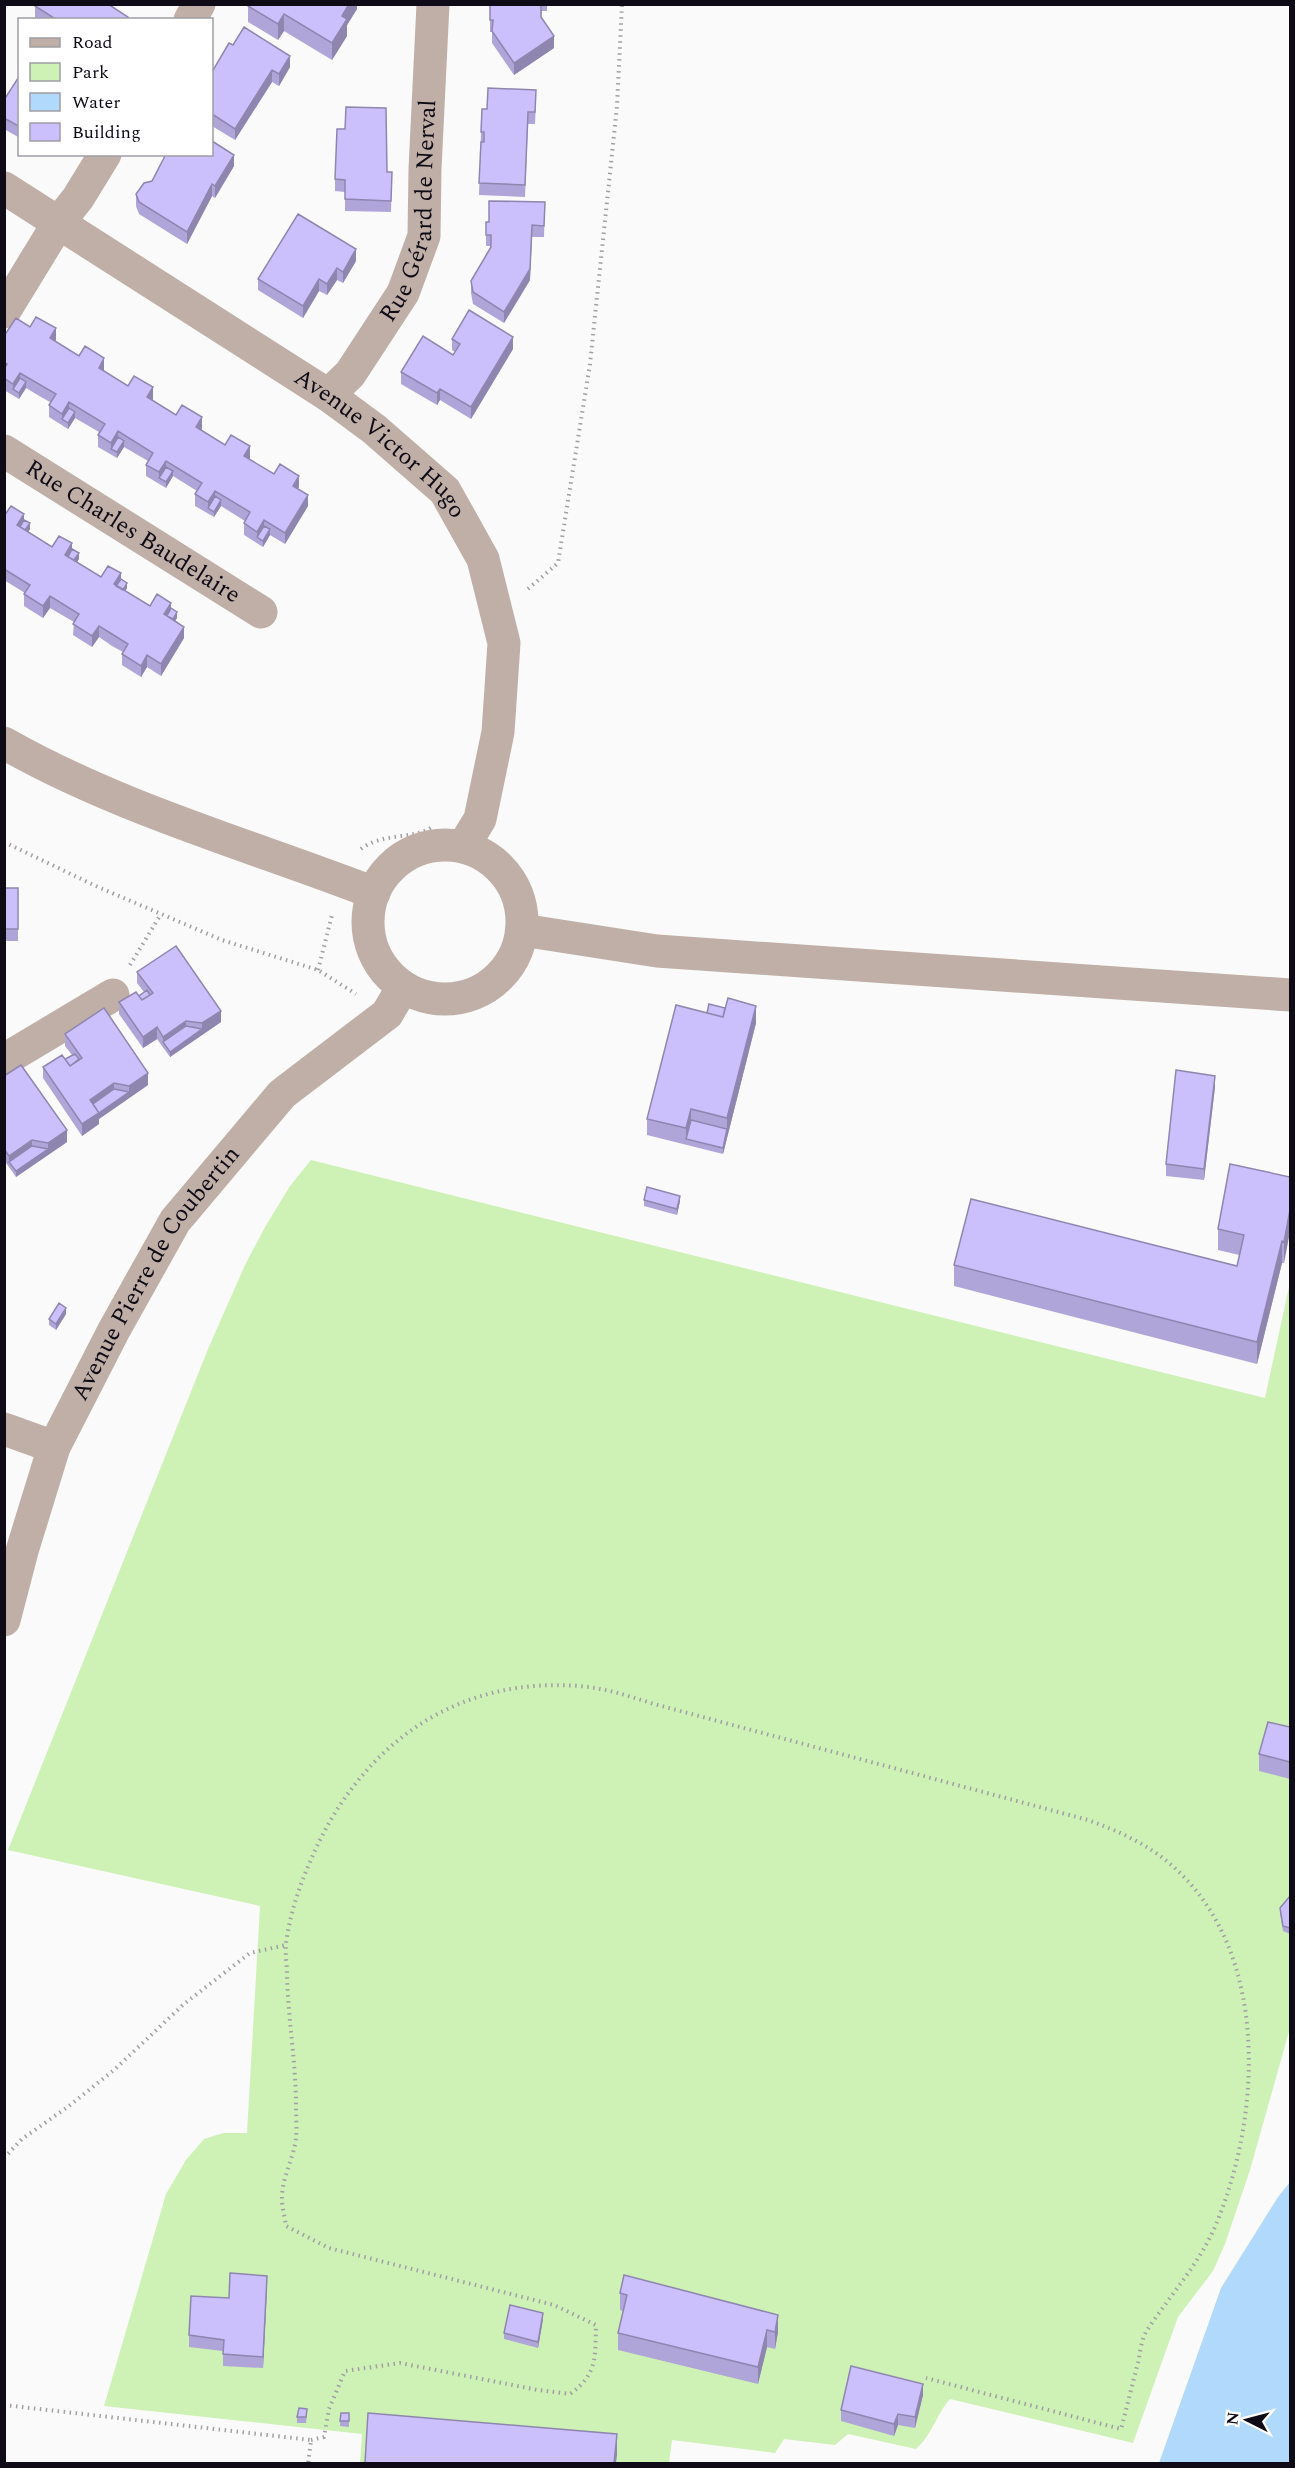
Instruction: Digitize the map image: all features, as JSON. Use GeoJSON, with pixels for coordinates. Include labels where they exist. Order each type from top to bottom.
{"type":"FeatureCollection","features":[{"type":"Feature","properties":{"kind":"street"},"geometry":{"type":"LineString","coordinates":[[191,18],[199,4]]}},
{"type":"Feature","properties":{"kind":"street","name":"Rue Gérard de Nerval"},"geometry":{"type":"LineString","coordinates":[[328,395],[350,374],[403,293],[424,236],[424,169],[433,4]]}},
{"type":"Feature","properties":{"kind":"street"},"geometry":{"type":"LineString","coordinates":[[4,312],[59,222],[78,198],[104,156]]}},
{"type":"Feature","properties":{"kind":"street","name":"Avenue Victor Hugo"},"geometry":{"type":"LineString","coordinates":[[4,188],[328,395],[374,429],[445,491],[483,559],[504,643],[498,732],[480,819],[463,847]]}},
{"type":"Feature","properties":{"kind":"street","name":"Rue Charles Baudelaire"},"geometry":{"type":"LineString","coordinates":[[4,451],[261,612]]}},
{"type":"Feature","properties":{"kind":"street"},"geometry":{"type":"LineString","coordinates":[[4,743],[35,760],[164,817],[374,893]]}},
{"type":"Feature","properties":{"kind":"street"},"geometry":{"type":"LineString","coordinates":[[436,845],[463,847],[488,858],[508,877],[520,902],[522,930],[515,955],[500,977],[478,992],[453,999],[427,997],[395,1000],[372,945],[368,918],[374,893],[388,869],[410,853],[436,845]]}},
{"type":"Feature","properties":{"kind":"street"},"geometry":{"type":"LineString","coordinates":[[522,930],[657,951],[1290,995]]}},
{"type":"Feature","properties":{"kind":"street"},"geometry":{"type":"LineString","coordinates":[[4,1060],[112,995]]}},
{"type":"Feature","properties":{"kind":"street","name":"Avenue Pierre de Coubertin"},"geometry":{"type":"LineString","coordinates":[[4,1620],[54,1447],[114,1330],[175,1221],[282,1094],[395,1000]]}},
{"type":"Feature","properties":{"kind":"street"},"geometry":{"type":"LineString","coordinates":[[4,1429],[54,1447]]}},
{"type":"Feature","properties":{"kind":"path"},"geometry":{"type":"LineString","coordinates":[[526,590],[558,563],[590,364],[617,106],[622,4]]}},
{"type":"Feature","properties":{"kind":"path"},"geometry":{"type":"LineString","coordinates":[[4,842],[222,940],[318,970],[395,1000]]}},
{"type":"Feature","properties":{"kind":"path"},"geometry":{"type":"LineString","coordinates":[[112,995],[160,914]]}},
{"type":"Feature","properties":{"kind":"path"},"geometry":{"type":"LineString","coordinates":[[4,2405],[311,2439],[324,2437],[329,2409],[345,2371],[400,2363],[538,2390],[570,2394],[584,2384],[595,2363],[596,2325],[554,2305],[329,2248],[286,2226],[282,2198],[296,2138],[296,2086],[286,1945],[295,1902],[309,1862],[329,1823],[352,1788],[381,1755],[413,1727],[442,1711],[472,1699],[503,1690],[541,1685],[580,1686],[617,1692],[654,1704],[1088,1820],[1120,1832],[1150,1849],[1178,1871],[1205,1903],[1221,1929],[1239,1978],[1248,2053],[1248,2098],[1243,2139],[1233,2180],[1218,2220],[1200,2257],[1145,2333],[1121,2429],[926,2378]]}},
{"type":"Feature","properties":{"kind":"path"},"geometry":{"type":"LineString","coordinates":[[4,2158],[22,2139],[105,2077],[184,2004],[250,1953],[286,1945]]}},
{"type":"Feature","properties":{"kind":"path"},"geometry":{"type":"LineString","coordinates":[[308,2463],[311,2439]]}},
{"type":"Feature","properties":{"kind":"green space"},"geometry":{"type":"Polygon","coordinates":[[[311,1160],[1265,1398],[1290,1282],[1290,2028],[1250,2170],[1225,2244],[1213,2271],[1178,2317],[1133,2443],[950,2399],[926,2438],[916,2449],[848,2434],[835,2445],[784,2439],[775,2453],[672,2440],[669,2463],[360,2464],[362,2434],[104,2406],[166,2194],[186,2160],[204,2139],[223,2133],[247,2133],[260,1906],[8,1850],[208,1349],[245,1265],[265,1227],[290,1186],[311,1160]]]}},
{"type":"Feature","properties":{"kind":"water"},"geometry":{"type":"Polygon","coordinates":[[[1290,2182],[1290,2463],[1159,2463],[1221,2288],[1278,2197],[1290,2182]]]}},
{"type":"Feature","properties":{"kind":"building"},"geometry":{"type":"Polygon","coordinates":[[[36,4],[108,4],[128,17],[54,18],[35,6],[36,4]]]}},
{"type":"Feature","properties":{"kind":"building"},"geometry":{"type":"Polygon","coordinates":[[[249,4],[349,4],[342,16],[347,19],[332,43],[284,14],[278,24],[248,6],[249,4]]]}},
{"type":"Feature","properties":{"kind":"building"},"geometry":{"type":"Polygon","coordinates":[[[490,4],[541,4],[541,17],[554,36],[514,63],[492,31],[493,20],[490,20],[490,4]]]}},
{"type":"Feature","properties":{"kind":"building"},"geometry":{"type":"Polygon","coordinates":[[[244,27],[290,56],[279,74],[272,70],[235,129],[213,115],[213,70],[229,43],[233,45],[244,27]]]}},
{"type":"Feature","properties":{"kind":"building"},"geometry":{"type":"Polygon","coordinates":[[[18,78],[18,126],[4,118],[4,100],[18,78]]]}},
{"type":"Feature","properties":{"kind":"building"},"geometry":{"type":"Polygon","coordinates":[[[488,88],[536,90],[535,112],[528,112],[525,185],[479,183],[481,142],[484,142],[484,132],[481,132],[482,109],[487,109],[488,88]]]}},
{"type":"Feature","properties":{"kind":"building"},"geometry":{"type":"Polygon","coordinates":[[[346,107],[386,108],[387,172],[392,172],[391,201],[345,199],[345,180],[335,179],[337,129],[345,129],[346,107]]]}},
{"type":"Feature","properties":{"kind":"building"},"geometry":{"type":"Polygon","coordinates":[[[213,142],[234,155],[215,186],[212,184],[187,232],[139,202],[136,194],[144,183],[152,181],[165,156],[213,156],[213,142]]]}},
{"type":"Feature","properties":{"kind":"building"},"geometry":{"type":"Polygon","coordinates":[[[489,201],[545,202],[544,226],[532,225],[530,269],[504,312],[473,292],[471,281],[491,247],[491,235],[486,235],[486,222],[489,222],[489,201]]]}},
{"type":"Feature","properties":{"kind":"building"},"geometry":{"type":"Polygon","coordinates":[[[298,214],[356,249],[343,272],[337,268],[327,284],[319,279],[303,306],[258,279],[298,214]]]}},
{"type":"Feature","properties":{"kind":"building"},"geometry":{"type":"Polygon","coordinates":[[[469,310],[513,337],[471,407],[440,389],[437,393],[401,372],[423,336],[453,355],[460,344],[452,339],[469,310]]]}},
{"type":"Feature","properties":{"kind":"building"},"geometry":{"type":"Polygon","coordinates":[[[36,317],[56,328],[50,338],[79,356],[85,346],[104,358],[99,368],[128,386],[134,376],[153,387],[147,397],[176,415],[182,405],[202,417],[196,427],[225,445],[231,435],[250,446],[244,456],[274,474],[280,464],[299,476],[293,486],[308,495],[285,533],[264,520],[257,532],[244,523],[250,512],[215,491],[208,502],[195,494],[202,483],[166,461],[159,472],[146,465],[153,453],[118,431],[111,443],[98,435],[105,424],[69,402],[62,414],[49,405],[56,394],[20,373],[13,384],[4,378],[4,369],[7,364],[4,363],[4,336],[16,318],[30,327],[36,317]]]}},
{"type":"Feature","properties":{"kind":"building"},"geometry":{"type":"Polygon","coordinates":[[[20,378],[26,382],[19,393],[13,389],[20,378]]]}},
{"type":"Feature","properties":{"kind":"building"},"geometry":{"type":"Polygon","coordinates":[[[69,408],[75,412],[68,423],[62,419],[69,408]]]}},
{"type":"Feature","properties":{"kind":"building"},"geometry":{"type":"Polygon","coordinates":[[[118,437],[124,441],[117,452],[111,449],[118,437]]]}},
{"type":"Feature","properties":{"kind":"building"},"geometry":{"type":"Polygon","coordinates":[[[166,467],[173,471],[166,482],[159,478],[166,467]]]}},
{"type":"Feature","properties":{"kind":"building"},"geometry":{"type":"Polygon","coordinates":[[[215,496],[221,500],[214,512],[208,508],[215,496]]]}},
{"type":"Feature","properties":{"kind":"building"},"geometry":{"type":"Polygon","coordinates":[[[11,506],[24,514],[17,525],[52,547],[59,536],[72,543],[65,555],[101,577],[108,566],[121,573],[114,584],[150,606],[157,594],[171,603],[164,614],[184,627],[161,664],[147,655],[141,666],[122,654],[128,644],[99,626],[92,636],[73,624],[79,614],[50,596],[43,606],[24,594],[30,585],[4,569],[4,516],[11,506]]]}},
{"type":"Feature","properties":{"kind":"building"},"geometry":{"type":"Polygon","coordinates":[[[24,520],[30,523],[25,530],[20,527],[24,520]]]}},
{"type":"Feature","properties":{"kind":"building"},"geometry":{"type":"Polygon","coordinates":[[[264,526],[270,529],[263,541],[257,537],[264,526]]]}},
{"type":"Feature","properties":{"kind":"building"},"geometry":{"type":"Polygon","coordinates":[[[72,549],[79,553],[74,560],[68,557],[72,549]]]}},
{"type":"Feature","properties":{"kind":"building"},"geometry":{"type":"Polygon","coordinates":[[[121,579],[127,583],[123,590],[116,586],[121,579]]]}},
{"type":"Feature","properties":{"kind":"building"},"geometry":{"type":"Polygon","coordinates":[[[171,608],[177,612],[173,619],[167,616],[171,608]]]}},
{"type":"Feature","properties":{"kind":"building"},"geometry":{"type":"Polygon","coordinates":[[[4,888],[18,888],[18,929],[4,929],[4,888]]]}},
{"type":"Feature","properties":{"kind":"building"},"geometry":{"type":"Polygon","coordinates":[[[176,946],[221,1011],[202,1023],[186,1021],[163,1037],[157,1027],[143,1037],[119,1002],[136,992],[142,1000],[153,993],[137,972],[176,946]]]}},
{"type":"Feature","properties":{"kind":"building"},"geometry":{"type":"Polygon","coordinates":[[[147,990],[150,995],[142,1000],[139,996],[147,990]]]}},
{"type":"Feature","properties":{"kind":"building"},"geometry":{"type":"Polygon","coordinates":[[[728,998],[756,1006],[727,1118],[691,1109],[686,1128],[647,1119],[676,1005],[723,1017],[728,998]]]}},
{"type":"Feature","properties":{"kind":"building"},"geometry":{"type":"Polygon","coordinates":[[[709,1004],[725,1008],[723,1017],[707,1013],[709,1004]]]}},
{"type":"Feature","properties":{"kind":"building"},"geometry":{"type":"Polygon","coordinates":[[[104,1008],[148,1073],[129,1086],[114,1083],[90,1100],[99,1113],[82,1124],[43,1067],[62,1055],[70,1066],[82,1058],[65,1034],[104,1008]]]}},
{"type":"Feature","properties":{"kind":"building"},"geometry":{"type":"Polygon","coordinates":[[[186,1026],[202,1029],[170,1052],[163,1042],[186,1026]]]}},
{"type":"Feature","properties":{"kind":"building"},"geometry":{"type":"Polygon","coordinates":[[[75,1054],[79,1059],[70,1066],[65,1059],[75,1054]]]}},
{"type":"Feature","properties":{"kind":"building"},"geometry":{"type":"Polygon","coordinates":[[[21,1065],[67,1130],[48,1143],[32,1140],[9,1156],[4,1149],[4,1076],[21,1065]]]}},
{"type":"Feature","properties":{"kind":"building"},"geometry":{"type":"Polygon","coordinates":[[[1176,1070],[1215,1076],[1204,1169],[1166,1164],[1176,1070]]]}},
{"type":"Feature","properties":{"kind":"building"},"geometry":{"type":"Polygon","coordinates":[[[114,1089],[129,1092],[99,1113],[93,1104],[114,1089]]]}},
{"type":"Feature","properties":{"kind":"building"},"geometry":{"type":"Polygon","coordinates":[[[691,1120],[727,1129],[723,1148],[686,1139],[691,1120]]]}},
{"type":"Feature","properties":{"kind":"building"},"geometry":{"type":"Polygon","coordinates":[[[32,1146],[48,1149],[16,1171],[9,1162],[32,1146]]]}},
{"type":"Feature","properties":{"kind":"building"},"geometry":{"type":"Polygon","coordinates":[[[1230,1164],[1290,1177],[1290,1210],[1284,1242],[1282,1241],[1257,1342],[954,1265],[971,1199],[1237,1266],[1244,1235],[1218,1229],[1230,1164]]]}},
{"type":"Feature","properties":{"kind":"building"},"geometry":{"type":"Polygon","coordinates":[[[647,1187],[680,1196],[677,1209],[644,1200],[647,1187]]]}},
{"type":"Feature","properties":{"kind":"building"},"geometry":{"type":"Polygon","coordinates":[[[59,1303],[66,1308],[56,1324],[49,1319],[59,1303]]]}},
{"type":"Feature","properties":{"kind":"building"},"geometry":{"type":"Polygon","coordinates":[[[1268,1722],[1290,1727],[1290,1762],[1259,1754],[1268,1722]]]}},
{"type":"Feature","properties":{"kind":"building"},"geometry":{"type":"Polygon","coordinates":[[[1290,1896],[1290,1928],[1283,1926],[1280,1908],[1290,1896]]]}},
{"type":"Feature","properties":{"kind":"building"},"geometry":{"type":"Polygon","coordinates":[[[230,2273],[267,2276],[263,2357],[223,2354],[224,2340],[189,2335],[191,2296],[229,2298],[230,2273]]]}},
{"type":"Feature","properties":{"kind":"building"},"geometry":{"type":"Polygon","coordinates":[[[624,2275],[778,2315],[775,2332],[767,2330],[758,2367],[618,2333],[627,2295],[620,2293],[624,2275]]]}},
{"type":"Feature","properties":{"kind":"building"},"geometry":{"type":"Polygon","coordinates":[[[510,2305],[543,2313],[538,2342],[504,2333],[510,2305]]]}},
{"type":"Feature","properties":{"kind":"building"},"geometry":{"type":"Polygon","coordinates":[[[851,2366],[923,2384],[915,2417],[898,2414],[894,2424],[841,2410],[851,2366]]]}},
{"type":"Feature","properties":{"kind":"building"},"geometry":{"type":"Polygon","coordinates":[[[299,2408],[307,2409],[306,2417],[297,2417],[299,2408]]]}},
{"type":"Feature","properties":{"kind":"building"},"geometry":{"type":"Polygon","coordinates":[[[341,2413],[349,2413],[349,2421],[340,2421],[341,2413]]]}},
{"type":"Feature","properties":{"kind":"building"},"geometry":{"type":"Polygon","coordinates":[[[368,2413],[617,2434],[614,2463],[365,2463],[368,2413]]]}}]}
